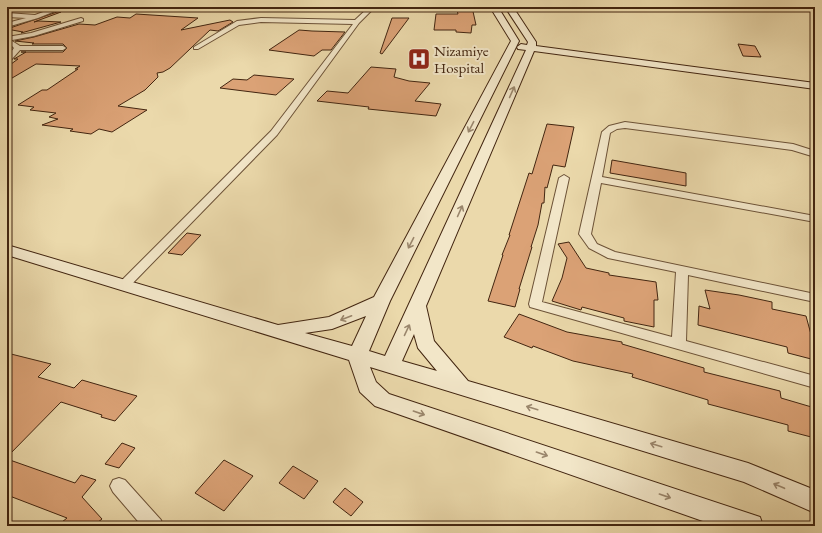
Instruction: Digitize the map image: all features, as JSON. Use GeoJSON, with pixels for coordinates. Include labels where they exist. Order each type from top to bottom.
{"type":"FeatureCollection","features":[{"type":"Feature","properties":{"kind":"street"},"geometry":{"type":"LineString","coordinates":[[7,25],[62,7]]}},
{"type":"Feature","properties":{"kind":"street"},"geometry":{"type":"LineString","coordinates":[[124,285],[274,132],[357,22],[372,7]]}},
{"type":"Feature","properties":{"kind":"street"},"geometry":{"type":"LineString","coordinates":[[494,7],[514,43]]}},
{"type":"Feature","properties":{"kind":"street"},"geometry":{"type":"LineString","coordinates":[[509,7],[534,42],[575,54],[815,86]]}},
{"type":"Feature","properties":{"kind":"street"},"geometry":{"type":"LineString","coordinates":[[7,15],[36,16]]}},
{"type":"Feature","properties":{"kind":"street"},"geometry":{"type":"LineString","coordinates":[[7,40],[32,35],[81,20]]}},
{"type":"Feature","properties":{"kind":"street"},"geometry":{"type":"LineString","coordinates":[[196,48],[237,23],[245,21],[357,22]]}},
{"type":"Feature","properties":{"kind":"street"},"geometry":{"type":"LineString","coordinates":[[7,40],[18,48],[63,48]]}},
{"type":"Feature","properties":{"kind":"street"},"geometry":{"type":"LineString","coordinates":[[514,43],[534,42],[556,44],[815,78]]}},
{"type":"Feature","properties":{"kind":"street"},"geometry":{"type":"LineString","coordinates":[[391,365],[418,307],[534,42]]}},
{"type":"Feature","properties":{"kind":"street"},"geometry":{"type":"LineString","coordinates":[[514,43],[381,301],[357,356],[367,386],[382,400],[751,526]]}},
{"type":"Feature","properties":{"kind":"street"},"geometry":{"type":"LineString","coordinates":[[9,61],[18,48]]}},
{"type":"Feature","properties":{"kind":"street"},"geometry":{"type":"LineString","coordinates":[[523,66],[536,58],[575,54]]}},
{"type":"Feature","properties":{"kind":"street"},"geometry":{"type":"LineString","coordinates":[[815,154],[793,147],[625,125],[609,128],[606,132],[585,234],[593,246],[612,255],[815,298]]}},
{"type":"Feature","properties":{"kind":"street"},"geometry":{"type":"LineString","coordinates":[[564,178],[535,304],[815,382]]}},
{"type":"Feature","properties":{"kind":"street"},"geometry":{"type":"LineString","coordinates":[[597,179],[815,219]]}},
{"type":"Feature","properties":{"kind":"street"},"geometry":{"type":"LineString","coordinates":[[7,250],[748,473],[815,502]]}},
{"type":"Feature","properties":{"kind":"street"},"geometry":{"type":"LineString","coordinates":[[679,344],[682,270]]}},
{"type":"Feature","properties":{"kind":"street"},"geometry":{"type":"LineString","coordinates":[[274,330],[303,328],[332,323],[356,314],[381,301]]}},
{"type":"Feature","properties":{"kind":"street"},"geometry":{"type":"LineString","coordinates":[[418,307],[425,343],[462,387]]}},
{"type":"Feature","properties":{"kind":"street"},"geometry":{"type":"LineString","coordinates":[[119,486],[154,526]]}},
{"type":"Feature","properties":{"kind":"building"},"geometry":{"type":"Polygon","coordinates":[[[456,7],[472,7],[476,25],[472,25],[471,33],[456,32],[456,30],[434,30],[436,14],[458,14],[456,7]]]}},
{"type":"Feature","properties":{"kind":"building"},"geometry":{"type":"Polygon","coordinates":[[[57,12],[61,12],[34,22],[61,22],[21,33],[23,32],[12,30],[8,31],[7,29],[57,12]]]}},
{"type":"Feature","properties":{"kind":"building"},"geometry":{"type":"Polygon","coordinates":[[[136,14],[198,18],[181,30],[230,20],[233,22],[218,31],[210,30],[170,68],[163,72],[157,73],[158,77],[145,90],[118,106],[147,110],[112,132],[99,129],[91,134],[70,131],[73,129],[42,125],[58,119],[49,117],[56,113],[30,110],[34,107],[18,105],[42,90],[47,90],[78,69],[75,69],[80,66],[36,64],[7,81],[7,67],[18,59],[14,59],[26,52],[63,52],[67,48],[63,44],[32,44],[34,43],[15,41],[79,24],[95,25],[117,17],[130,18],[136,14]]]}},
{"type":"Feature","properties":{"kind":"building"},"geometry":{"type":"Polygon","coordinates":[[[392,18],[409,18],[382,54],[380,53],[392,18]]]}},
{"type":"Feature","properties":{"kind":"building"},"geometry":{"type":"Polygon","coordinates":[[[299,30],[345,32],[331,50],[322,50],[314,56],[269,50],[299,30]]]}},
{"type":"Feature","properties":{"kind":"building"},"geometry":{"type":"Polygon","coordinates":[[[738,44],[755,46],[761,57],[743,56],[738,44]]]}},
{"type":"Feature","properties":{"kind":"building"},"geometry":{"type":"Polygon","coordinates":[[[371,67],[396,69],[394,77],[409,81],[430,83],[415,101],[441,104],[436,116],[368,109],[369,107],[317,101],[327,91],[348,93],[371,67]]]}},
{"type":"Feature","properties":{"kind":"building"},"geometry":{"type":"Polygon","coordinates":[[[254,75],[294,79],[276,95],[220,88],[233,79],[247,80],[254,75]]]}},
{"type":"Feature","properties":{"kind":"building"},"geometry":{"type":"Polygon","coordinates":[[[547,124],[574,127],[565,167],[553,165],[547,188],[545,187],[544,203],[542,203],[538,225],[515,307],[488,301],[529,173],[532,174],[547,124]]]}},
{"type":"Feature","properties":{"kind":"building"},"geometry":{"type":"Polygon","coordinates":[[[612,160],[686,173],[686,186],[610,173],[612,160]]]}},
{"type":"Feature","properties":{"kind":"building"},"geometry":{"type":"Polygon","coordinates":[[[187,233],[201,235],[182,255],[168,253],[187,233]]]}},
{"type":"Feature","properties":{"kind":"building"},"geometry":{"type":"Polygon","coordinates":[[[569,242],[586,268],[609,273],[609,275],[656,282],[658,300],[654,300],[654,327],[624,321],[624,318],[582,307],[581,310],[552,301],[562,278],[567,258],[558,244],[569,242]]]}},
{"type":"Feature","properties":{"kind":"building"},"geometry":{"type":"Polygon","coordinates":[[[705,290],[772,302],[772,309],[806,316],[812,338],[815,339],[815,360],[788,353],[787,347],[698,325],[699,306],[710,309],[705,290]]]}},
{"type":"Feature","properties":{"kind":"building"},"geometry":{"type":"Polygon","coordinates":[[[519,314],[567,332],[622,342],[622,344],[704,368],[704,372],[780,391],[781,398],[815,408],[815,438],[788,431],[788,425],[708,404],[708,400],[632,377],[633,374],[573,361],[504,337],[519,314]]]}},
{"type":"Feature","properties":{"kind":"building"},"geometry":{"type":"Polygon","coordinates":[[[7,353],[51,364],[38,377],[74,388],[82,380],[137,396],[115,421],[101,417],[102,415],[61,402],[7,457],[7,353]]]}},
{"type":"Feature","properties":{"kind":"building"},"geometry":{"type":"Polygon","coordinates":[[[122,443],[135,448],[119,468],[105,464],[122,443]]]}},
{"type":"Feature","properties":{"kind":"building"},"geometry":{"type":"Polygon","coordinates":[[[7,459],[75,483],[81,475],[96,480],[82,497],[102,519],[93,526],[57,526],[67,518],[7,495],[7,459]]]}},
{"type":"Feature","properties":{"kind":"building"},"geometry":{"type":"Polygon","coordinates":[[[224,460],[253,476],[224,511],[195,493],[224,460]]]}},
{"type":"Feature","properties":{"kind":"building"},"geometry":{"type":"Polygon","coordinates":[[[293,466],[318,481],[304,499],[279,483],[293,466]]]}},
{"type":"Feature","properties":{"kind":"building"},"geometry":{"type":"Polygon","coordinates":[[[345,488],[363,502],[351,516],[333,502],[345,488]]]}},
{"type":"Feature","properties":{"kind":"place","name":"Nizamiye Hospital"},"geometry":{"type":"Point","coordinates":[419,59]}}]}
